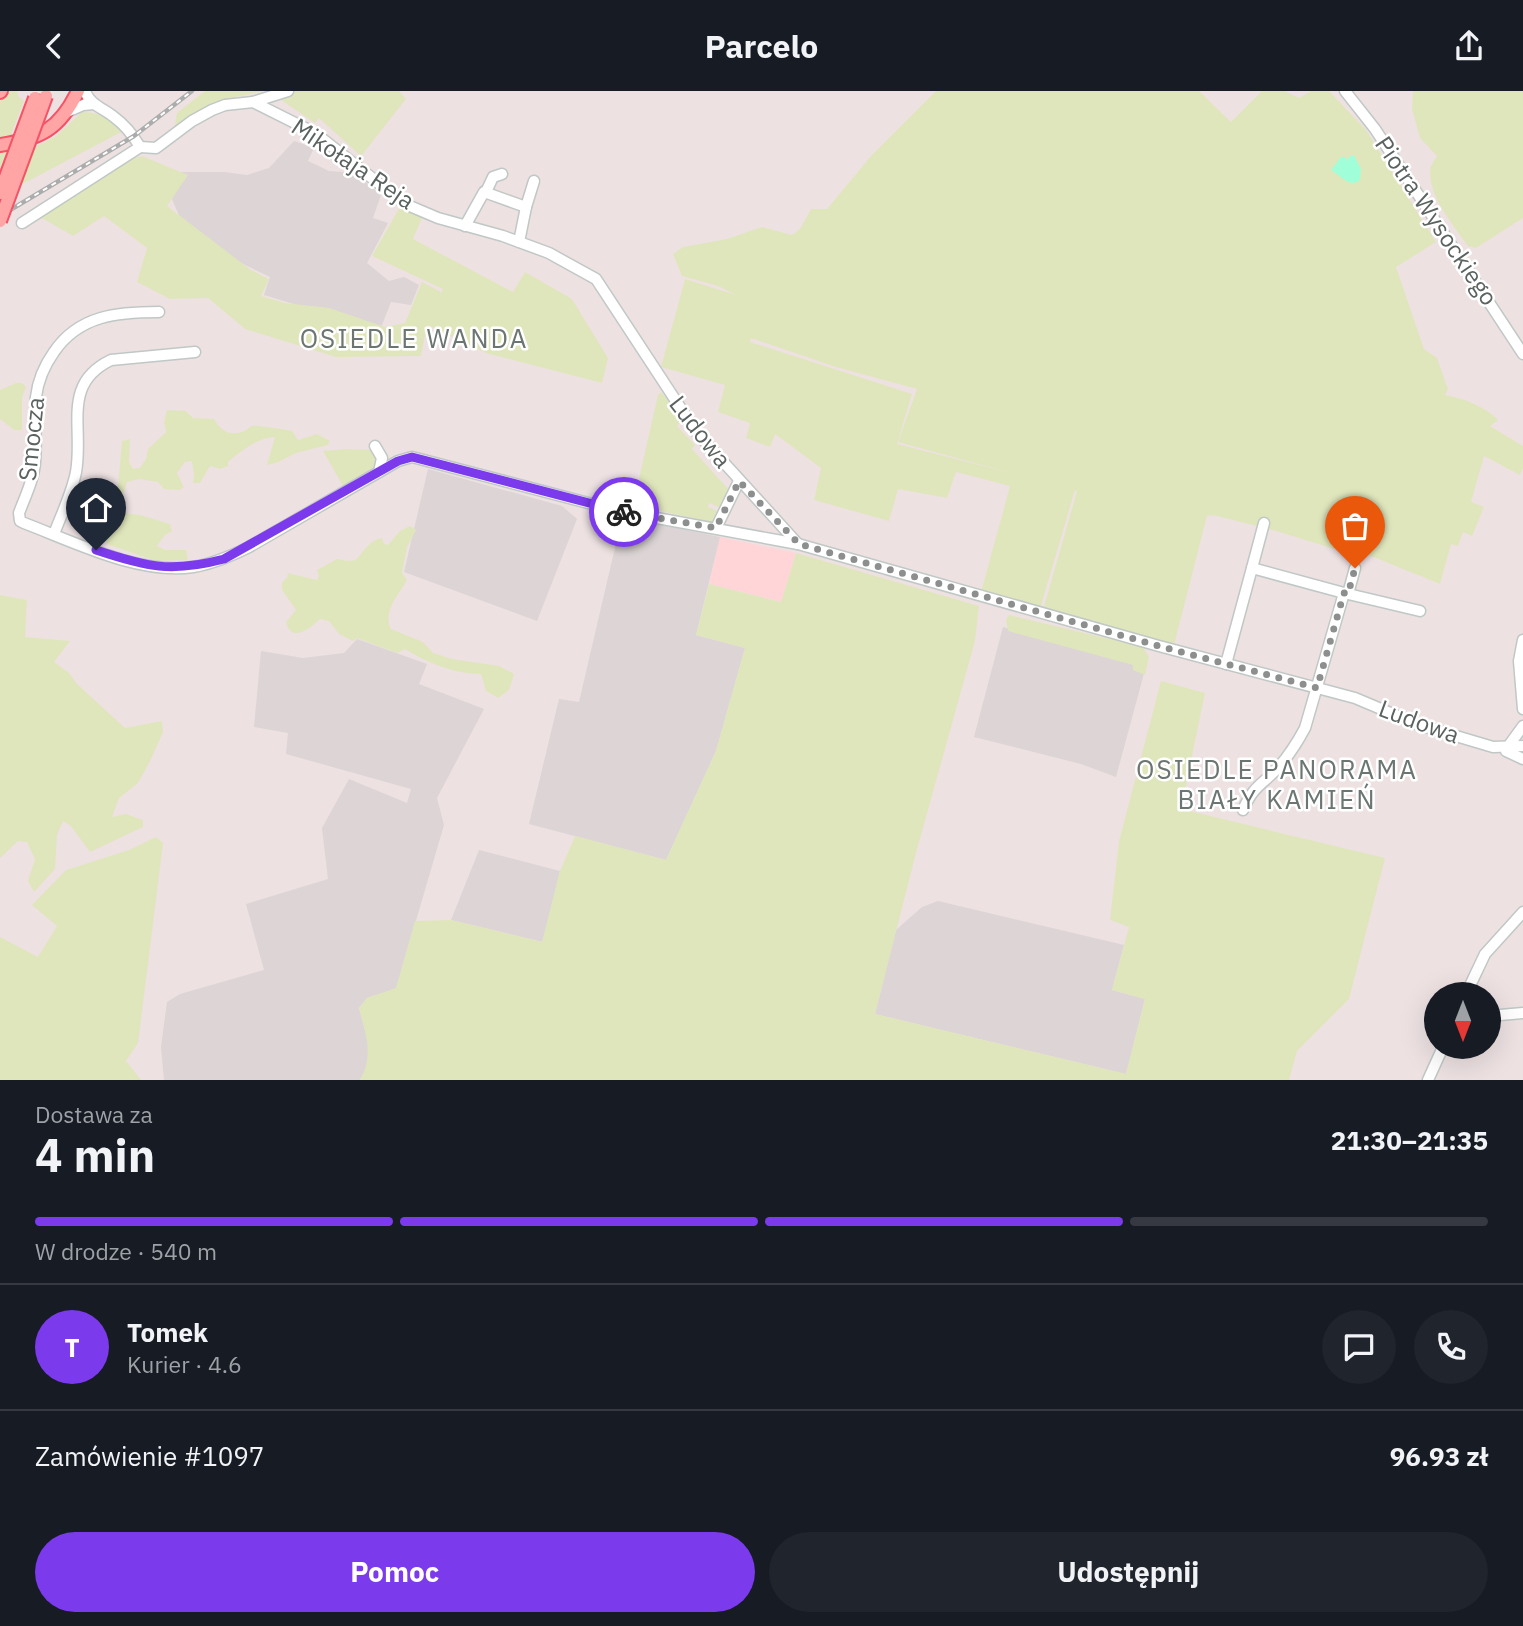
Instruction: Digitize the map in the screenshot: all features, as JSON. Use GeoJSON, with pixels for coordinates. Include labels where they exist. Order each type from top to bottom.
{"type":"FeatureCollection","features":[{"type":"Feature","properties":{"kind":"main road"},"geometry":{"type":"LineString","coordinates":[[0,145],[43,134],[67,112],[78,91]]}},
{"type":"Feature","properties":{"kind":"main road"},"geometry":{"type":"LineString","coordinates":[[0,193],[42,94]]}},
{"type":"Feature","properties":{"kind":"main road"},"geometry":{"type":"LineString","coordinates":[[0,221],[42,94]]}},
{"type":"Feature","properties":{"kind":"street"},"geometry":{"type":"LineString","coordinates":[[85,91],[94,104],[118,119],[140,147]]}},
{"type":"Feature","properties":{"kind":"street"},"geometry":{"type":"LineString","coordinates":[[22,223],[140,147],[156,148],[192,121],[212,110],[225,105],[253,102],[288,91]]}},
{"type":"Feature","properties":{"kind":"street","name":"Piotra Wysockiego"},"geometry":{"type":"LineString","coordinates":[[1345,91],[1375,129],[1523,353]]}},
{"type":"Feature","properties":{"kind":"street","name":"Mikołaja Reja"},"geometry":{"type":"LineString","coordinates":[[253,102],[315,133],[405,204],[438,218],[549,253],[596,279],[662,381]]}},
{"type":"Feature","properties":{"kind":"street"},"geometry":{"type":"LineString","coordinates":[[67,112],[83,105],[94,104]]}},
{"type":"Feature","properties":{"kind":"street"},"geometry":{"type":"LineString","coordinates":[[465,226],[492,177],[502,174]]}},
{"type":"Feature","properties":{"kind":"street"},"geometry":{"type":"LineString","coordinates":[[519,242],[534,181]]}},
{"type":"Feature","properties":{"kind":"street"},"geometry":{"type":"LineString","coordinates":[[486,192],[526,207]]}},
{"type":"Feature","properties":{"kind":"street","name":"Smocza"},"geometry":{"type":"LineString","coordinates":[[20,521],[19,513],[35,462],[37,389],[49,360],[67,336],[79,326],[96,318],[113,314],[159,312]]}},
{"type":"Feature","properties":{"kind":"street"},"geometry":{"type":"LineString","coordinates":[[54,534],[70,495],[76,470],[77,406],[86,379],[111,360],[195,352]]}},
{"type":"Feature","properties":{"kind":"street","name":"Ludowa"},"geometry":{"type":"LineString","coordinates":[[662,381],[697,433],[799,544]]}},
{"type":"Feature","properties":{"kind":"street"},"geometry":{"type":"LineString","coordinates":[[375,446],[382,458],[379,473]]}},
{"type":"Feature","properties":{"kind":"street","name":"Ludowa"},"geometry":{"type":"LineString","coordinates":[[20,521],[135,563],[163,568],[195,566],[224,559],[249,547],[398,461],[412,457],[619,511],[799,544],[840,558],[1354,698],[1419,725],[1503,748],[1523,746]]}},
{"type":"Feature","properties":{"kind":"street","name":"Ludowa"},"geometry":{"type":"LineString","coordinates":[[716,528],[739,481]]}},
{"type":"Feature","properties":{"kind":"street"},"geometry":{"type":"LineString","coordinates":[[1226,664],[1264,523]]}},
{"type":"Feature","properties":{"kind":"street"},"geometry":{"type":"LineString","coordinates":[[1252,568],[1420,611]]}},
{"type":"Feature","properties":{"kind":"street"},"geometry":{"type":"LineString","coordinates":[[1244,810],[1257,785],[1275,771],[1295,748],[1305,727],[1355,568]]}},
{"type":"Feature","properties":{"kind":"street"},"geometry":{"type":"LineString","coordinates":[[1523,640],[1518,661],[1523,709]]}},
{"type":"Feature","properties":{"kind":"street"},"geometry":{"type":"LineString","coordinates":[[1523,726],[1503,748],[1523,759]]}},
{"type":"Feature","properties":{"kind":"street"},"geometry":{"type":"LineString","coordinates":[[1472,982],[1485,954],[1523,912]]}},
{"type":"Feature","properties":{"kind":"street"},"geometry":{"type":"LineString","coordinates":[[1502,1015],[1523,1013]]}},
{"type":"Feature","properties":{"kind":"street"},"geometry":{"type":"LineString","coordinates":[[1428,1079],[1437,1059]]}},
{"type":"Feature","properties":{"kind":"shaded area"},"geometry":{"type":"Polygon","coordinates":[[[10,91],[17,91],[24,101],[10,137],[0,139],[0,101],[10,91]]]}},
{"type":"Feature","properties":{"kind":"shaded area"},"geometry":{"type":"Polygon","coordinates":[[[205,91],[265,91],[221,100],[174,130],[177,113],[205,91]]]}},
{"type":"Feature","properties":{"kind":"shaded area"},"geometry":{"type":"Polygon","coordinates":[[[268,91],[399,91],[406,99],[361,156],[319,118],[315,123],[268,91]]]}},
{"type":"Feature","properties":{"kind":"shaded area"},"geometry":{"type":"Polygon","coordinates":[[[936,91],[1199,91],[1231,122],[1262,91],[1285,91],[1299,98],[1311,91],[1329,91],[1366,130],[1436,242],[1396,267],[1424,349],[1437,358],[1448,389],[1445,395],[1481,407],[1498,420],[1490,426],[1523,446],[1523,468],[1520,475],[1484,456],[1471,502],[1484,507],[1472,536],[1463,532],[1458,546],[1451,544],[1440,584],[1356,550],[1351,554],[1273,530],[1213,515],[1207,516],[1174,645],[1043,610],[1077,491],[1075,490],[1040,609],[981,592],[1010,486],[956,472],[947,498],[898,489],[889,521],[814,500],[821,468],[775,434],[770,447],[746,438],[750,423],[718,412],[725,385],[661,367],[685,279],[736,295],[718,286],[682,276],[673,254],[683,247],[727,239],[762,227],[792,235],[800,229],[811,209],[827,209],[871,156],[936,91]],[[751,338],[750,342],[912,394],[897,444],[1011,473],[898,442],[917,389],[836,367],[751,338]]]}},
{"type":"Feature","properties":{"kind":"shaded area"},"geometry":{"type":"Polygon","coordinates":[[[1413,91],[1523,91],[1523,218],[1476,248],[1468,246],[1438,201],[1430,169],[1437,156],[1420,138],[1412,109],[1413,91]]]}},
{"type":"Feature","properties":{"kind":"shaded area"},"geometry":{"type":"Polygon","coordinates":[[[82,112],[104,117],[123,131],[0,196],[0,153],[37,146],[56,136],[82,112]]]}},
{"type":"Feature","properties":{"kind":"shaded area"},"geometry":{"type":"Polygon","coordinates":[[[294,141],[314,148],[308,161],[329,171],[355,173],[381,195],[373,218],[388,223],[367,263],[389,281],[404,277],[419,285],[411,305],[391,302],[380,330],[264,295],[270,277],[221,253],[182,222],[171,197],[181,172],[247,175],[269,168],[294,141]]]}},
{"type":"Feature","properties":{"kind":"shaded area"},"geometry":{"type":"Polygon","coordinates":[[[1354,155],[1361,169],[1360,180],[1352,183],[1331,170],[1341,157],[1346,157],[1347,161],[1354,155]]]}},
{"type":"Feature","properties":{"kind":"shaded area"},"geometry":{"type":"Polygon","coordinates":[[[142,156],[188,175],[167,206],[251,270],[269,279],[261,296],[285,303],[329,308],[385,327],[405,323],[422,282],[441,292],[440,295],[443,289],[372,256],[400,207],[422,218],[413,239],[513,292],[525,272],[572,299],[608,358],[602,383],[486,353],[427,325],[421,356],[336,357],[245,329],[208,298],[170,299],[137,282],[147,248],[104,216],[73,236],[40,217],[129,160],[142,156]]]}},
{"type":"Feature","properties":{"kind":"shaded area"},"geometry":{"type":"Polygon","coordinates":[[[22,383],[26,387],[22,397],[22,430],[14,430],[0,419],[0,390],[22,383]]]}},
{"type":"Feature","properties":{"kind":"shaded area"},"geometry":{"type":"Polygon","coordinates":[[[661,392],[674,407],[681,421],[677,426],[695,445],[692,449],[729,490],[721,508],[709,503],[708,507],[720,512],[716,520],[711,522],[633,505],[658,395],[661,392]]]}},
{"type":"Feature","properties":{"kind":"shaded area"},"geometry":{"type":"Polygon","coordinates":[[[167,410],[186,411],[193,418],[214,419],[229,433],[260,426],[292,431],[298,440],[317,434],[330,441],[328,445],[296,453],[267,465],[275,437],[263,439],[239,453],[228,462],[228,466],[221,469],[210,466],[200,483],[193,483],[192,461],[185,462],[177,473],[184,487],[179,490],[164,489],[158,482],[139,479],[127,482],[122,513],[170,524],[172,531],[164,536],[157,546],[165,550],[186,550],[188,560],[156,561],[107,544],[104,536],[115,521],[122,441],[130,439],[129,462],[133,469],[140,468],[148,449],[166,432],[164,422],[167,410]]]}},
{"type":"Feature","properties":{"kind":"shaded area"},"geometry":{"type":"Polygon","coordinates":[[[373,450],[378,454],[377,467],[343,486],[323,451],[373,450]]]}},
{"type":"Feature","properties":{"kind":"shaded area"},"geometry":{"type":"Polygon","coordinates":[[[428,469],[562,506],[577,519],[537,621],[404,572],[428,469]]]}},
{"type":"Feature","properties":{"kind":"shaded area"},"geometry":{"type":"Polygon","coordinates":[[[635,519],[720,537],[696,635],[745,648],[716,751],[666,860],[529,824],[559,699],[579,702],[621,522],[635,519]]]}},
{"type":"Feature","properties":{"kind":"shaded area"},"geometry":{"type":"Polygon","coordinates":[[[410,526],[416,530],[407,547],[402,573],[407,580],[390,610],[391,629],[423,642],[433,653],[452,659],[499,666],[514,674],[509,690],[498,698],[486,691],[481,674],[442,667],[405,649],[397,653],[357,638],[353,641],[339,634],[329,621],[320,619],[307,630],[297,633],[289,629],[286,622],[296,610],[282,590],[287,573],[317,580],[317,570],[337,559],[356,560],[367,546],[377,539],[382,538],[384,544],[388,545],[400,531],[410,526]]]}},
{"type":"Feature","properties":{"kind":"shaded area"},"geometry":{"type":"Polygon","coordinates":[[[720,537],[796,553],[782,602],[709,584],[720,537]]]}},
{"type":"Feature","properties":{"kind":"shaded area"},"geometry":{"type":"Polygon","coordinates":[[[796,553],[979,606],[975,641],[875,1014],[1126,1074],[1145,999],[1112,990],[1129,927],[1110,920],[1119,841],[1161,681],[1205,693],[1181,809],[1385,858],[1349,999],[1297,1051],[1289,1080],[360,1080],[368,1053],[359,1008],[367,998],[396,988],[415,921],[451,920],[542,942],[560,871],[575,836],[666,860],[716,751],[745,648],[696,635],[709,584],[781,602],[796,553]]]}},
{"type":"Feature","properties":{"kind":"shaded area"},"geometry":{"type":"Polygon","coordinates":[[[0,595],[27,600],[25,637],[70,641],[54,662],[69,673],[77,684],[125,728],[162,721],[163,732],[150,761],[138,783],[119,798],[112,817],[126,814],[143,820],[143,827],[90,852],[71,826],[63,821],[57,835],[55,869],[34,892],[28,881],[35,859],[27,842],[18,841],[0,858],[0,595]]]}},
{"type":"Feature","properties":{"kind":"shaded area"},"geometry":{"type":"Polygon","coordinates":[[[1009,615],[1139,646],[1149,657],[1145,675],[1133,670],[1133,665],[1008,631],[1006,620],[1009,615]]]}},
{"type":"Feature","properties":{"kind":"shaded area"},"geometry":{"type":"Polygon","coordinates":[[[1003,627],[1146,666],[1116,777],[1081,764],[974,737],[1003,627]]]}},
{"type":"Feature","properties":{"kind":"shaded area"},"geometry":{"type":"Polygon","coordinates":[[[357,639],[427,664],[419,684],[484,709],[437,798],[444,825],[396,989],[367,998],[359,1008],[370,1049],[367,1067],[360,1080],[164,1080],[161,1047],[167,1002],[180,994],[264,970],[246,904],[328,879],[322,828],[349,779],[407,803],[411,789],[286,754],[288,733],[254,727],[261,651],[303,658],[344,653],[357,639]]]}},
{"type":"Feature","properties":{"kind":"shaded area"},"geometry":{"type":"Polygon","coordinates":[[[156,837],[163,843],[138,1043],[126,1061],[141,1080],[0,1080],[0,937],[38,957],[57,926],[32,905],[66,870],[129,850],[156,837]]]}},
{"type":"Feature","properties":{"kind":"shaded area"},"geometry":{"type":"Polygon","coordinates":[[[479,850],[560,871],[543,942],[451,920],[479,850]]]}},
{"type":"Feature","properties":{"kind":"shaded area"},"geometry":{"type":"Polygon","coordinates":[[[938,901],[1124,945],[1112,990],[1145,999],[1126,1074],[875,1014],[896,930],[922,907],[938,901]]]}},
{"type":"Feature","properties":{"kind":"railway"},"geometry":{"type":"LineString","coordinates":[[0,216],[134,136],[192,91]]}},
{"type":"Feature","properties":{"kind":"way so far"},"geometry":{"type":"LineString","coordinates":[[624,512],[716,528],[739,481],[799,544],[840,558],[1317,688],[1344,593],[1348,594],[1355,568]]}},
{"type":"Feature","properties":{"kind":"district","name":"OSIEDLE WANDA"},"geometry":{"type":"Point","coordinates":[414,339]}},
{"type":"Feature","properties":{"kind":"district","name":"OSIEDLE PANORAMA BIAŁY KAMIEŃ"},"geometry":{"type":"Point","coordinates":[1277,784]}},
{"type":"Feature","properties":{"kind":"route"},"geometry":{"type":"LineString","coordinates":[[96,550],[135,563],[163,568],[195,566],[224,559],[398,461],[412,457],[624,512]]}}]}
